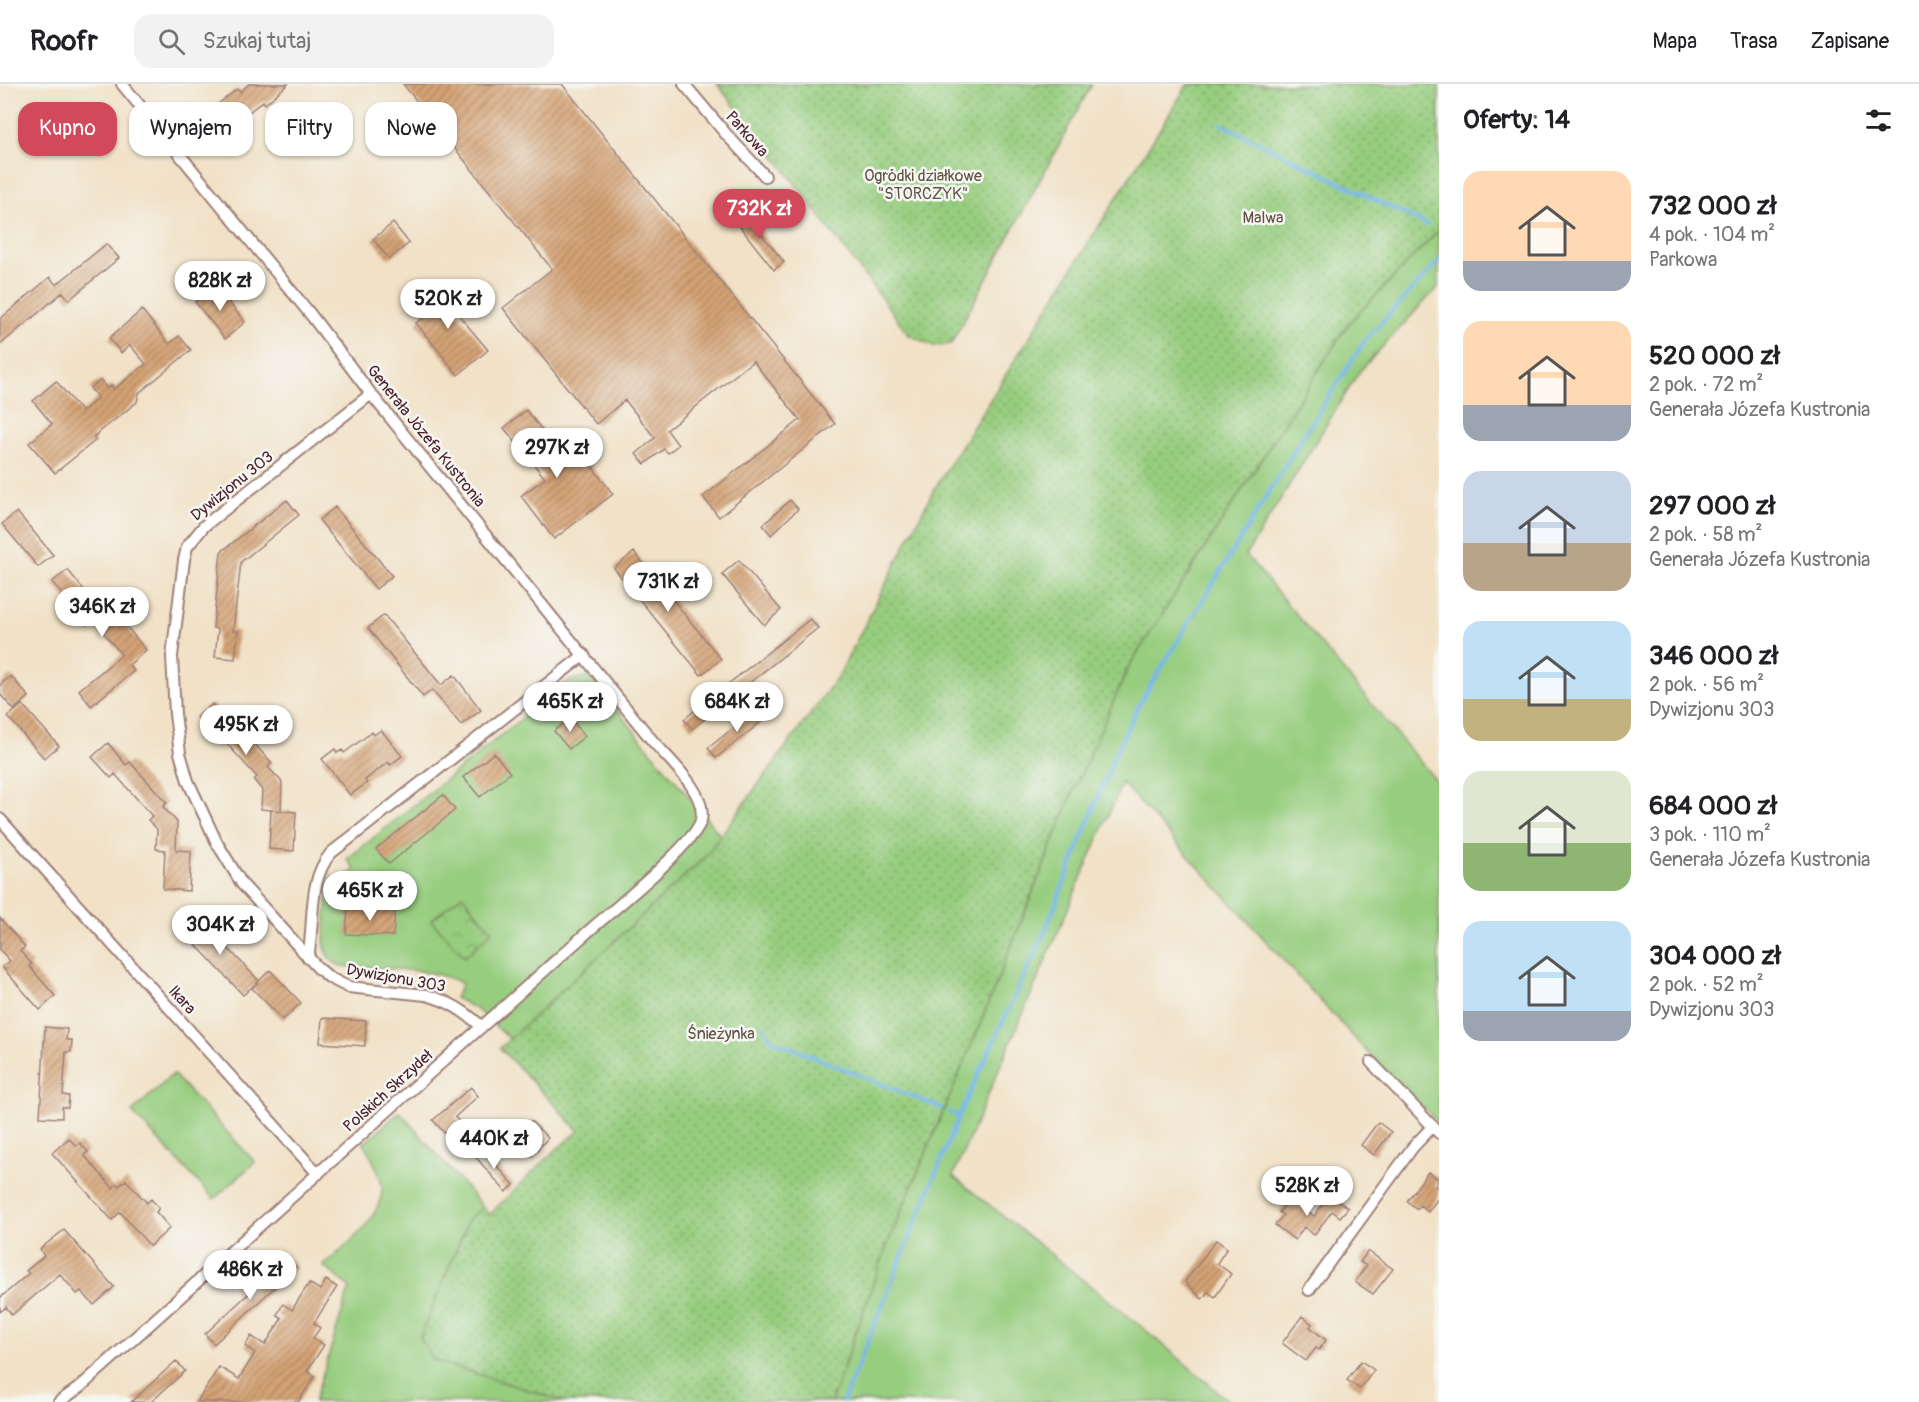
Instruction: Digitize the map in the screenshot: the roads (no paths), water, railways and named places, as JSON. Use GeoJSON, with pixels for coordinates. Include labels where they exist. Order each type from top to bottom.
{"type":"FeatureCollection","features":[{"type":"Feature","properties":{"kind":"street","name":"Generała Józefa Kustronia"},"geometry":{"type":"LineString","coordinates":[[122,84],[304,306],[371,394],[694,789],[702,809]]}},
{"type":"Feature","properties":{"kind":"street","name":"Parkowa"},"geometry":{"type":"LineString","coordinates":[[684,84],[765,176]]}},
{"type":"Feature","properties":{"kind":"street","name":"Dywizjonu 303"},"geometry":{"type":"LineString","coordinates":[[371,394],[204,526],[188,547],[184,560],[172,656],[180,753],[188,781],[229,867],[308,958],[330,978],[340,984],[357,988],[426,995],[439,999],[457,1006],[481,1026]]}},
{"type":"Feature","properties":{"kind":"street"},"geometry":{"type":"LineString","coordinates":[[308,958],[312,938],[316,881],[323,862],[584,655]]}},
{"type":"Feature","properties":{"kind":"street","name":"Polskich Skrzydeł"},"geometry":{"type":"LineString","coordinates":[[59,1402],[80,1387],[659,869],[698,828],[702,819],[702,809]]}},
{"type":"Feature","properties":{"kind":"street","name":"Ikara"},"geometry":{"type":"LineString","coordinates":[[0,819],[318,1174]]}},
{"type":"Feature","properties":{"kind":"street"},"geometry":{"type":"LineString","coordinates":[[1309,1290],[1413,1148],[1436,1130],[1371,1062]]}},
{"type":"Feature","properties":{"kind":"street","name":"Polskich Skrzydeł"},"geometry":{"type":"LineString","coordinates":[[68,1402],[80,1387]]}},
{"type":"Feature","properties":{"kind":"waterway"},"geometry":{"type":"LineString","coordinates":[[1221,124],[1427,225]]}},
{"type":"Feature","properties":{"kind":"waterway"},"geometry":{"type":"LineString","coordinates":[[843,1402],[959,1116],[1043,936],[1115,755],[1138,706],[1307,430],[1366,339],[1439,261]]}},
{"type":"Feature","properties":{"kind":"waterway"},"geometry":{"type":"LineString","coordinates":[[763,1026],[772,1040],[941,1108]]}},
{"type":"Feature","properties":{"kind":"waterway"},"geometry":{"type":"LineString","coordinates":[[949,1112],[959,1116]]}},
{"type":"Feature","properties":{"kind":"park label","name":"Ogródki działkowe \"STORCZYK\""},"geometry":{"type":"Point","coordinates":[923,185]}},
{"type":"Feature","properties":{"kind":"park label","name":"Malwa"},"geometry":{"type":"Point","coordinates":[1263,218]}},
{"type":"Feature","properties":{"kind":"park label","name":"Śnieżynka"},"geometry":{"type":"Point","coordinates":[721,1034]}}]}
